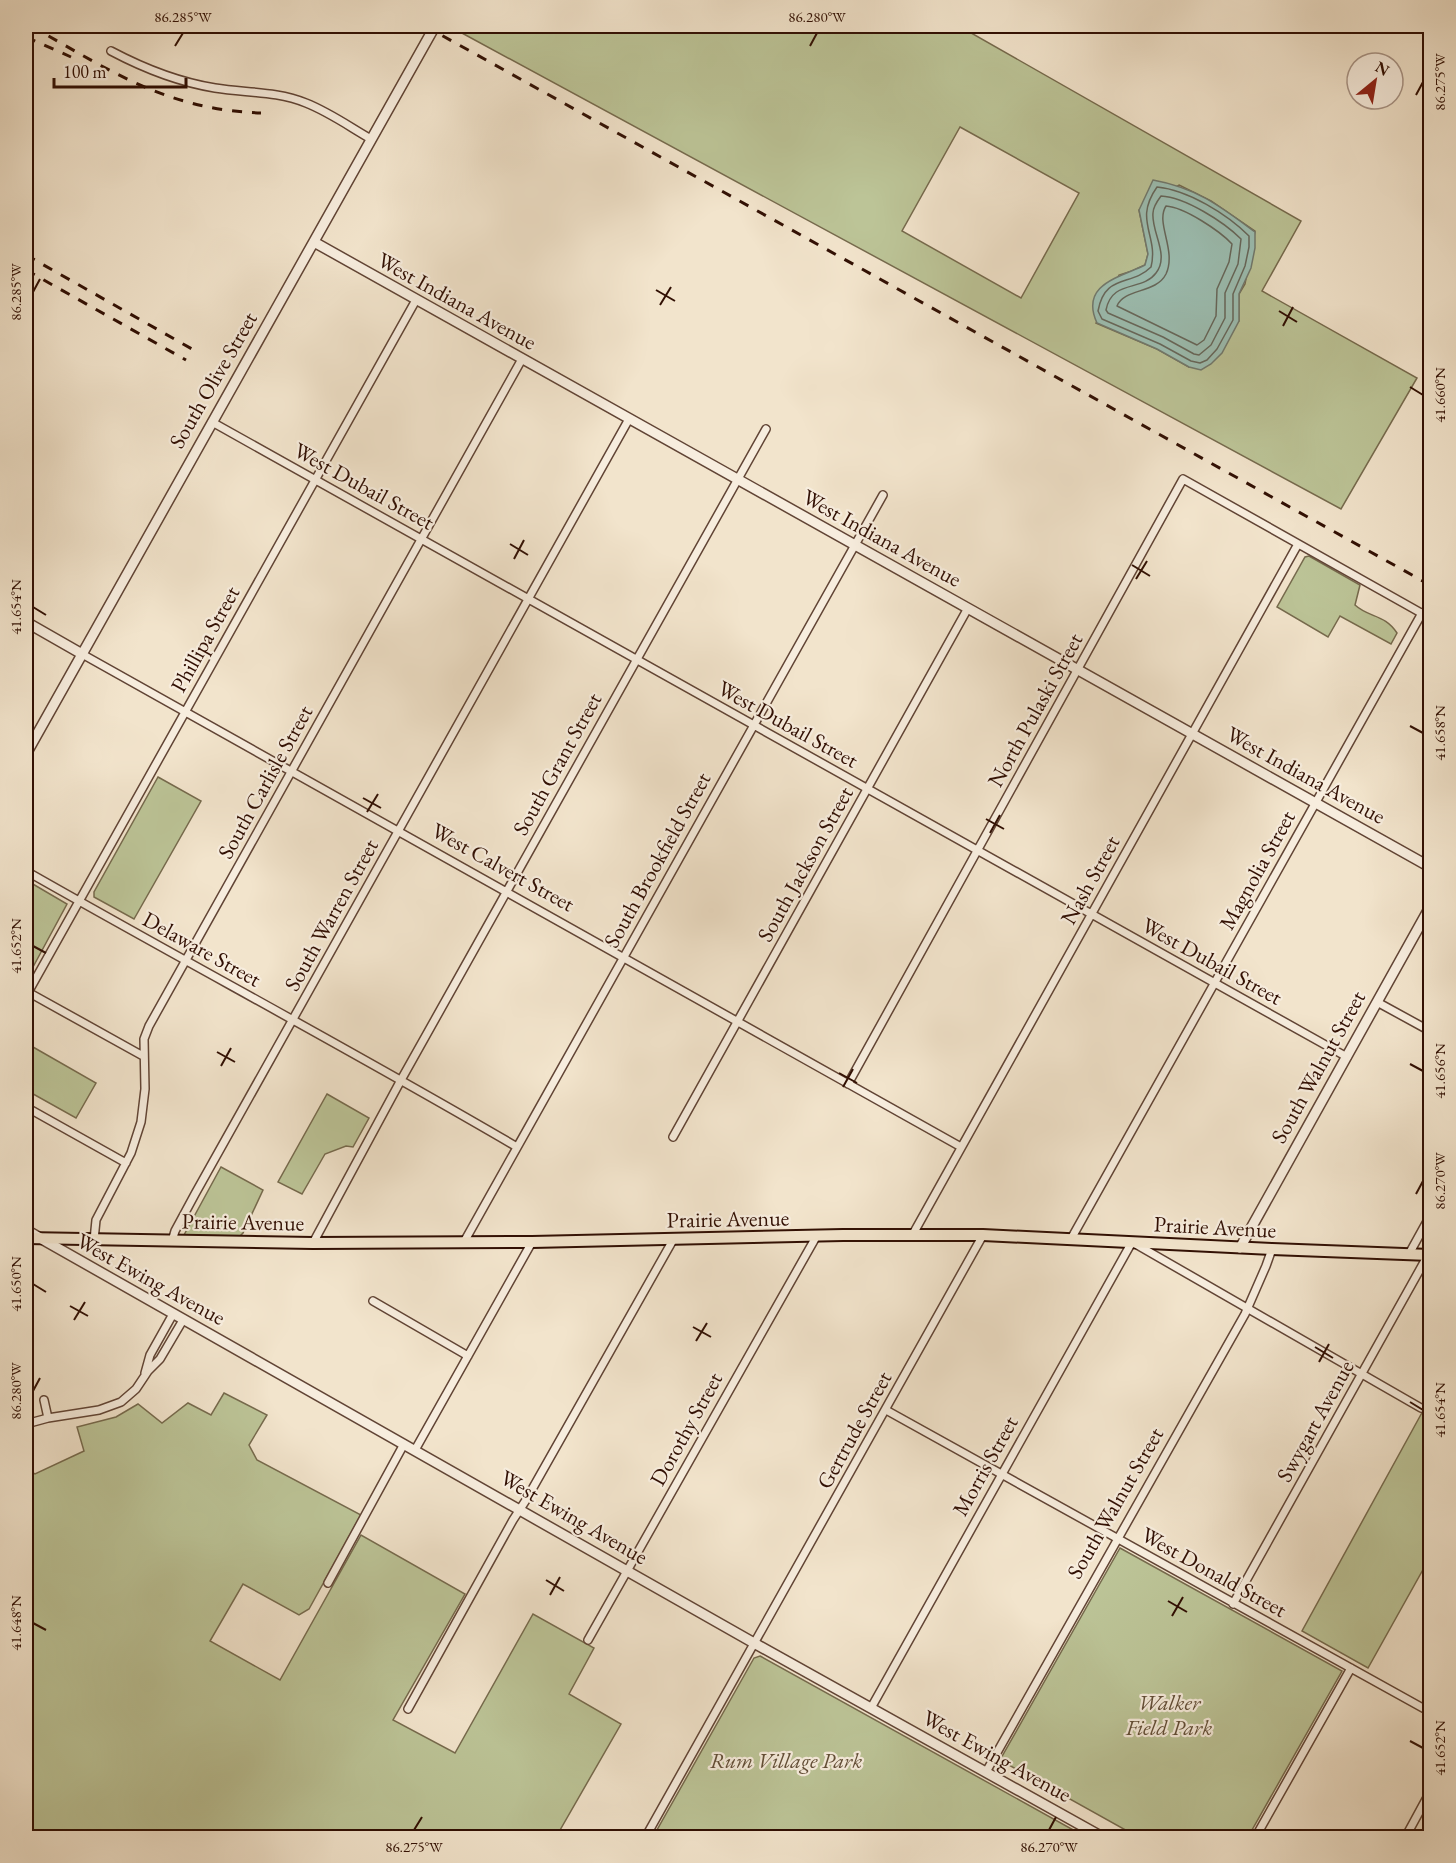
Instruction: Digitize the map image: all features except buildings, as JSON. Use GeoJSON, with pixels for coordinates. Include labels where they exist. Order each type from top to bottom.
{"type":"FeatureCollection","features":[{"type":"Feature","properties":{"kind":"main road","name":"Prairie Avenue"},"geometry":{"type":"LineString","coordinates":[[26,1238],[313,1243],[673,1240],[913,1234],[983,1235],[1429,1255]]}},
{"type":"Feature","properties":{"kind":"street","name":"South Olive Street"},"geometry":{"type":"LineString","coordinates":[[26,754],[435,26]]}},
{"type":"Feature","properties":{"kind":"street"},"geometry":{"type":"LineString","coordinates":[[111,51],[171,78],[217,88],[261,92],[307,103],[371,139]]}},
{"type":"Feature","properties":{"kind":"street","name":"West Indiana Avenue"},"geometry":{"type":"LineString","coordinates":[[314,242],[1431,867]]}},
{"type":"Feature","properties":{"kind":"street","name":"Phillipa Street"},"geometry":{"type":"LineString","coordinates":[[26,993],[416,300]]}},
{"type":"Feature","properties":{"kind":"street","name":"South Carlisle Street"},"geometry":{"type":"LineString","coordinates":[[94,1240],[96,1220],[136,1139],[143,1111],[144,1039],[149,1026],[522,359]]}},
{"type":"Feature","properties":{"kind":"street","name":"South Warren Street"},"geometry":{"type":"LineString","coordinates":[[172,1241],[175,1231],[629,419]]}},
{"type":"Feature","properties":{"kind":"street","name":"West Dubail Street"},"geometry":{"type":"LineString","coordinates":[[212,422],[1347,1057]]}},
{"type":"Feature","properties":{"kind":"street","name":"South Grant Street"},"geometry":{"type":"LineString","coordinates":[[313,1243],[401,1080],[766,429]]}},
{"type":"Feature","properties":{"kind":"street","name":"North Pulaski Street"},"geometry":{"type":"LineString","coordinates":[[848,1084],[1183,479],[1298,544]]}},
{"type":"Feature","properties":{"kind":"street","name":"South Brookfield Street"},"geometry":{"type":"LineString","coordinates":[[464,1242],[883,495]]}},
{"type":"Feature","properties":{"kind":"street"},"geometry":{"type":"LineString","coordinates":[[1298,544],[1431,618]]}},
{"type":"Feature","properties":{"kind":"street","name":"Nash Street"},"geometry":{"type":"LineString","coordinates":[[913,1234],[1298,544]]}},
{"type":"Feature","properties":{"kind":"street","name":"South Jackson Street"},"geometry":{"type":"LineString","coordinates":[[673,1137],[968,608]]}},
{"type":"Feature","properties":{"kind":"street","name":"Magnolia Street"},"geometry":{"type":"LineString","coordinates":[[1071,1239],[1422,613]]}},
{"type":"Feature","properties":{"kind":"street","name":"West Calvert Street"},"geometry":{"type":"LineString","coordinates":[[26,622],[961,1147]]}},
{"type":"Feature","properties":{"kind":"street","name":"Delaware Street"},"geometry":{"type":"LineString","coordinates":[[26,871],[518,1147]]}},
{"type":"Feature","properties":{"kind":"street","name":"South Walnut Street"},"geometry":{"type":"LineString","coordinates":[[1240,1248],[1431,907]]}},
{"type":"Feature","properties":{"kind":"street"},"geometry":{"type":"LineString","coordinates":[[26,993],[143,1056]]}},
{"type":"Feature","properties":{"kind":"street"},"geometry":{"type":"LineString","coordinates":[[1377,1002],[1431,1031]]}},
{"type":"Feature","properties":{"kind":"street"},"geometry":{"type":"LineString","coordinates":[[26,1107],[126,1163]]}},
{"type":"Feature","properties":{"kind":"street"},"geometry":{"type":"LineString","coordinates":[[1410,1254],[1431,1216]]}},
{"type":"Feature","properties":{"kind":"street","name":"West Ewing Avenue"},"geometry":{"type":"LineString","coordinates":[[26,1230],[754,1643],[1104,1838]]}},
{"type":"Feature","properties":{"kind":"street","name":"Gertrude Street"},"geometry":{"type":"LineString","coordinates":[[645,1838],[983,1235]]}},
{"type":"Feature","properties":{"kind":"street","name":"Dorothy Street"},"geometry":{"type":"LineString","coordinates":[[588,1640],[816,1237]]}},
{"type":"Feature","properties":{"kind":"street"},"geometry":{"type":"LineString","coordinates":[[408,1709],[673,1240]]}},
{"type":"Feature","properties":{"kind":"street"},"geometry":{"type":"LineString","coordinates":[[415,1450],[532,1242]]}},
{"type":"Feature","properties":{"kind":"street"},"geometry":{"type":"LineString","coordinates":[[1132,1242],[1421,1408]]}},
{"type":"Feature","properties":{"kind":"street","name":"Morris Street"},"geometry":{"type":"LineString","coordinates":[[871,1708],[1132,1242]]}},
{"type":"Feature","properties":{"kind":"street","name":"South Walnut Street"},"geometry":{"type":"LineString","coordinates":[[986,1772],[1247,1309],[1272,1249]]}},
{"type":"Feature","properties":{"kind":"street","name":"Swygart Avenue"},"geometry":{"type":"LineString","coordinates":[[1233,1604],[1429,1255]]}},
{"type":"Feature","properties":{"kind":"street"},"geometry":{"type":"LineString","coordinates":[[373,1301],[468,1356]]}},
{"type":"Feature","properties":{"kind":"street"},"geometry":{"type":"LineString","coordinates":[[145,1376],[150,1355],[173,1314]]}},
{"type":"Feature","properties":{"kind":"street"},"geometry":{"type":"LineString","coordinates":[[26,1424],[114,1405],[131,1393],[160,1359],[183,1320]]}},
{"type":"Feature","properties":{"kind":"street"},"geometry":{"type":"LineString","coordinates":[[44,1400],[48,1418]]}},
{"type":"Feature","properties":{"kind":"street","name":"West Donald Street"},"geometry":{"type":"LineString","coordinates":[[886,1410],[1431,1712]]}},
{"type":"Feature","properties":{"kind":"street"},"geometry":{"type":"LineString","coordinates":[[328,1583],[404,1444]]}},
{"type":"Feature","properties":{"kind":"street"},"geometry":{"type":"LineString","coordinates":[[1255,1838],[1351,1668]]}},
{"type":"Feature","properties":{"kind":"street"},"geometry":{"type":"LineString","coordinates":[[1405,1838],[1431,1792]]}},
{"type":"Feature","properties":{"kind":"green space"},"geometry":{"type":"Polygon","coordinates":[[[449,26],[959,26],[1301,221],[1262,291],[1417,378],[1341,509],[449,26]],[[960,127],[902,231],[1021,298],[1079,193],[960,127]],[[1179,185],[1139,210],[1148,254],[1145,265],[1119,275],[1096,323],[1157,349],[1189,367],[1239,321],[1239,294],[1245,284],[1255,231],[1211,201],[1179,185]]]}},
{"type":"Feature","properties":{"kind":"green space"},"geometry":{"type":"Polygon","coordinates":[[[1309,556],[1360,585],[1355,605],[1392,627],[1397,633],[1391,644],[1340,616],[1328,637],[1277,607],[1305,557],[1309,556]]]}},
{"type":"Feature","properties":{"kind":"green space"},"geometry":{"type":"Polygon","coordinates":[[[158,777],[201,801],[134,919],[94,897],[94,892],[158,777]]]}},
{"type":"Feature","properties":{"kind":"green space"},"geometry":{"type":"Polygon","coordinates":[[[26,880],[67,904],[26,980],[26,880]]]}},
{"type":"Feature","properties":{"kind":"green space"},"geometry":{"type":"Polygon","coordinates":[[[26,1043],[96,1083],[76,1118],[26,1090],[26,1043]]]}},
{"type":"Feature","properties":{"kind":"green space"},"geometry":{"type":"Polygon","coordinates":[[[327,1094],[369,1118],[353,1147],[346,1146],[325,1154],[302,1194],[278,1182],[327,1094]]]}},
{"type":"Feature","properties":{"kind":"green space"},"geometry":{"type":"Polygon","coordinates":[[[221,1167],[263,1190],[243,1233],[240,1236],[184,1235],[221,1167]]]}},
{"type":"Feature","properties":{"kind":"green space"},"geometry":{"type":"Polygon","coordinates":[[[224,1393],[267,1415],[249,1445],[257,1460],[361,1515],[309,1609],[299,1615],[243,1584],[210,1641],[280,1680],[361,1535],[465,1594],[393,1720],[455,1753],[533,1614],[594,1648],[569,1694],[621,1724],[556,1837],[26,1837],[26,1469],[35,1474],[84,1451],[77,1427],[116,1417],[138,1404],[162,1423],[188,1403],[211,1415],[224,1393]]]}},
{"type":"Feature","properties":{"kind":"green space"},"geometry":{"type":"Polygon","coordinates":[[[1430,1398],[1430,1557],[1368,1668],[1302,1631],[1430,1398]]]}},
{"type":"Feature","properties":{"kind":"green space","name":"Walker Field Park"},"geometry":{"type":"Polygon","coordinates":[[[1120,1548],[1342,1671],[1248,1837],[1138,1837],[1000,1760],[1120,1548]]]}},
{"type":"Feature","properties":{"kind":"green space","name":"Rum Village Park"},"geometry":{"type":"Polygon","coordinates":[[[760,1656],[1086,1837],[653,1837],[754,1658],[760,1656]]]}},
{"type":"Feature","properties":{"kind":"water"},"geometry":{"type":"Polygon","coordinates":[[[1153,180],[1169,183],[1207,199],[1255,232],[1251,268],[1239,294],[1239,321],[1222,353],[1201,370],[1189,367],[1157,349],[1097,323],[1093,310],[1094,299],[1105,284],[1145,265],[1148,254],[1139,210],[1153,180]]]}},
{"type":"Feature","properties":{"kind":"railway"},"geometry":{"type":"LineString","coordinates":[[31,26],[113,72],[167,96],[227,110],[261,113]]}},
{"type":"Feature","properties":{"kind":"railway"},"geometry":{"type":"LineString","coordinates":[[425,26],[1430,585]]}},
{"type":"Feature","properties":{"kind":"railway"},"geometry":{"type":"LineString","coordinates":[[26,37],[71,57]]}},
{"type":"Feature","properties":{"kind":"railway"},"geometry":{"type":"LineString","coordinates":[[26,255],[192,349]]}},
{"type":"Feature","properties":{"kind":"railway"},"geometry":{"type":"LineString","coordinates":[[26,270],[186,360]]}}]}
